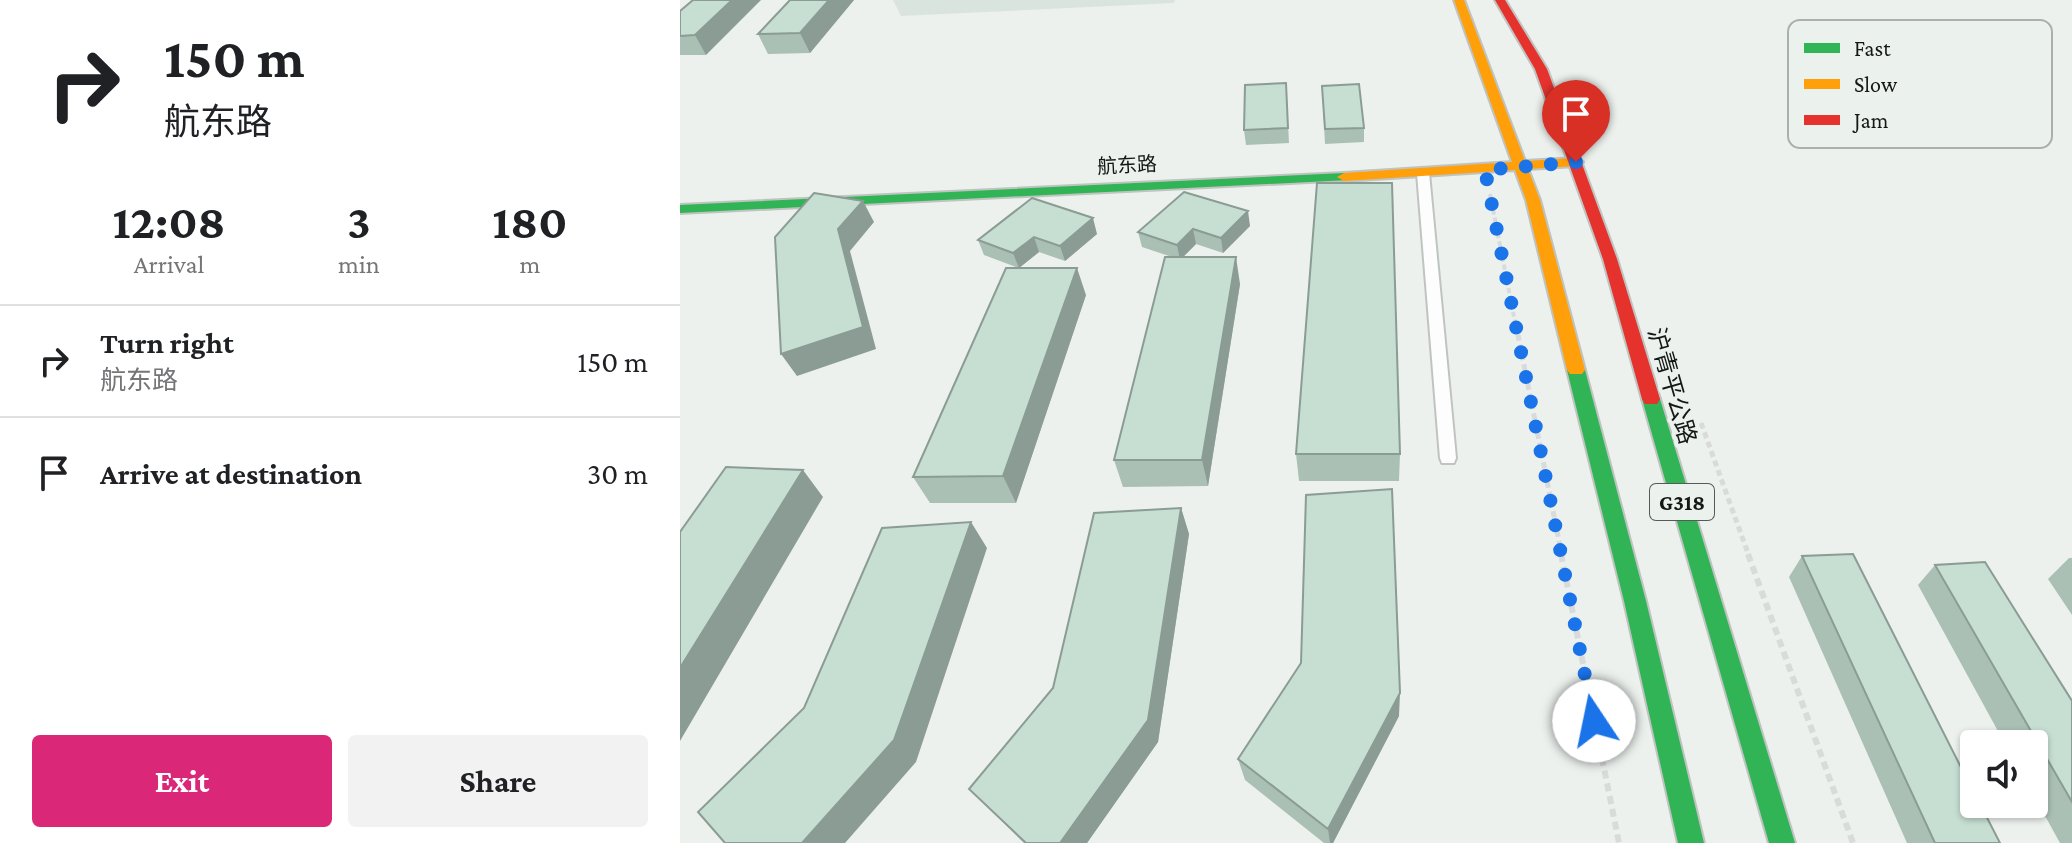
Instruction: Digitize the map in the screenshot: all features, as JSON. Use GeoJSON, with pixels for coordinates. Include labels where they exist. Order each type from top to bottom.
{"type":"FeatureCollection","features":[{"type":"Feature","properties":{"kind":"main road","name":"G318"},"geometry":{"type":"LineString","coordinates":[[1459,0],[1537,214],[1635,601],[1691,843]]}},
{"type":"Feature","properties":{"kind":"main road","name":"沪青平公路"},"geometry":{"type":"LineString","coordinates":[[1500,0],[1541,69],[1610,259],[1782,843]]}},
{"type":"Feature","properties":{"kind":"main road","name":"航东路"},"geometry":{"type":"LineString","coordinates":[[680,209],[1485,170],[1576,162]]}},
{"type":"Feature","properties":{"kind":"lane"},"geometry":{"type":"LineString","coordinates":[[1423,173],[1448,458]]}},
{"type":"Feature","properties":{"kind":"path"},"geometry":{"type":"LineString","coordinates":[[1485,170],[1619,843]]}},
{"type":"Feature","properties":{"kind":"shaded area"},"geometry":{"type":"Polygon","coordinates":[[[893,0],[1175,0],[1174,3],[901,16],[893,0]]]}},
{"type":"Feature","properties":{"kind":"building"},"geometry":{"type":"Polygon","coordinates":[[[693,0],[732,0],[695,35],[680,36],[680,11],[693,0]]]}},
{"type":"Feature","properties":{"kind":"building"},"geometry":{"type":"Polygon","coordinates":[[[790,0],[829,0],[800,33],[758,34],[790,0]]]}},
{"type":"Feature","properties":{"kind":"building"},"geometry":{"type":"Polygon","coordinates":[[[1286,83],[1288,128],[1244,130],[1245,85],[1286,83]]]}},
{"type":"Feature","properties":{"kind":"building"},"geometry":{"type":"Polygon","coordinates":[[[1359,84],[1364,128],[1325,129],[1322,86],[1359,84]]]}},
{"type":"Feature","properties":{"kind":"building"},"geometry":{"type":"Polygon","coordinates":[[[1317,183],[1392,183],[1400,454],[1296,454],[1317,183]]]}},
{"type":"Feature","properties":{"kind":"building"},"geometry":{"type":"Polygon","coordinates":[[[1184,192],[1248,211],[1221,238],[1193,229],[1177,245],[1138,232],[1184,192]]]}},
{"type":"Feature","properties":{"kind":"building"},"geometry":{"type":"Polygon","coordinates":[[[814,193],[863,201],[838,229],[863,327],[781,354],[775,237],[814,193]]]}},
{"type":"Feature","properties":{"kind":"building"},"geometry":{"type":"Polygon","coordinates":[[[1032,198],[1093,218],[1060,246],[1034,237],[1013,253],[978,240],[1032,198]]]}},
{"type":"Feature","properties":{"kind":"building"},"geometry":{"type":"Polygon","coordinates":[[[1165,257],[1236,257],[1202,460],[1114,460],[1165,257]]]}},
{"type":"Feature","properties":{"kind":"building"},"geometry":{"type":"Polygon","coordinates":[[[1006,268],[1077,268],[1003,476],[913,477],[1006,268]]]}},
{"type":"Feature","properties":{"kind":"building"},"geometry":{"type":"Polygon","coordinates":[[[726,467],[803,470],[680,668],[680,532],[726,467]]]}},
{"type":"Feature","properties":{"kind":"building"},"geometry":{"type":"Polygon","coordinates":[[[1392,489],[1400,693],[1328,829],[1238,759],[1301,663],[1306,495],[1392,489]]]}},
{"type":"Feature","properties":{"kind":"building"},"geometry":{"type":"Polygon","coordinates":[[[1181,508],[1148,720],[1060,843],[1026,843],[969,789],[1053,688],[1094,513],[1181,508]]]}},
{"type":"Feature","properties":{"kind":"building"},"geometry":{"type":"Polygon","coordinates":[[[971,522],[894,740],[802,843],[725,843],[698,812],[804,708],[882,528],[971,522]]]}},
{"type":"Feature","properties":{"kind":"building"},"geometry":{"type":"Polygon","coordinates":[[[1853,554],[1960,765],[1960,818],[1987,818],[2000,843],[1935,843],[1802,556],[1853,554]]]}},
{"type":"Feature","properties":{"kind":"building"},"geometry":{"type":"Polygon","coordinates":[[[1985,562],[2072,701],[2072,802],[2048,760],[2048,730],[2030,730],[1935,565],[1985,562]]]}},
{"type":"Feature","properties":{"kind":"traffic: fast"},"geometry":{"type":"LineString","coordinates":[[680,209],[1344,177]]}},
{"type":"Feature","properties":{"kind":"traffic: fast"},"geometry":{"type":"LineString","coordinates":[[1576,370],[1635,601],[1691,843]]}},
{"type":"Feature","properties":{"kind":"traffic: fast"},"geometry":{"type":"LineString","coordinates":[[1651,399],[1782,843]]}},
{"type":"Feature","properties":{"kind":"traffic: slow"},"geometry":{"type":"LineString","coordinates":[[1459,0],[1533,200],[1576,370]]}},
{"type":"Feature","properties":{"kind":"traffic: slow"},"geometry":{"type":"LineString","coordinates":[[1344,177],[1576,162]]}},
{"type":"Feature","properties":{"kind":"traffic: jam"},"geometry":{"type":"LineString","coordinates":[[1500,0],[1541,69],[1610,259],[1651,399]]}},
{"type":"Feature","properties":{"kind":"route"},"geometry":{"type":"LineString","coordinates":[[1576,162],[1485,170],[1594,721]]}}]}
